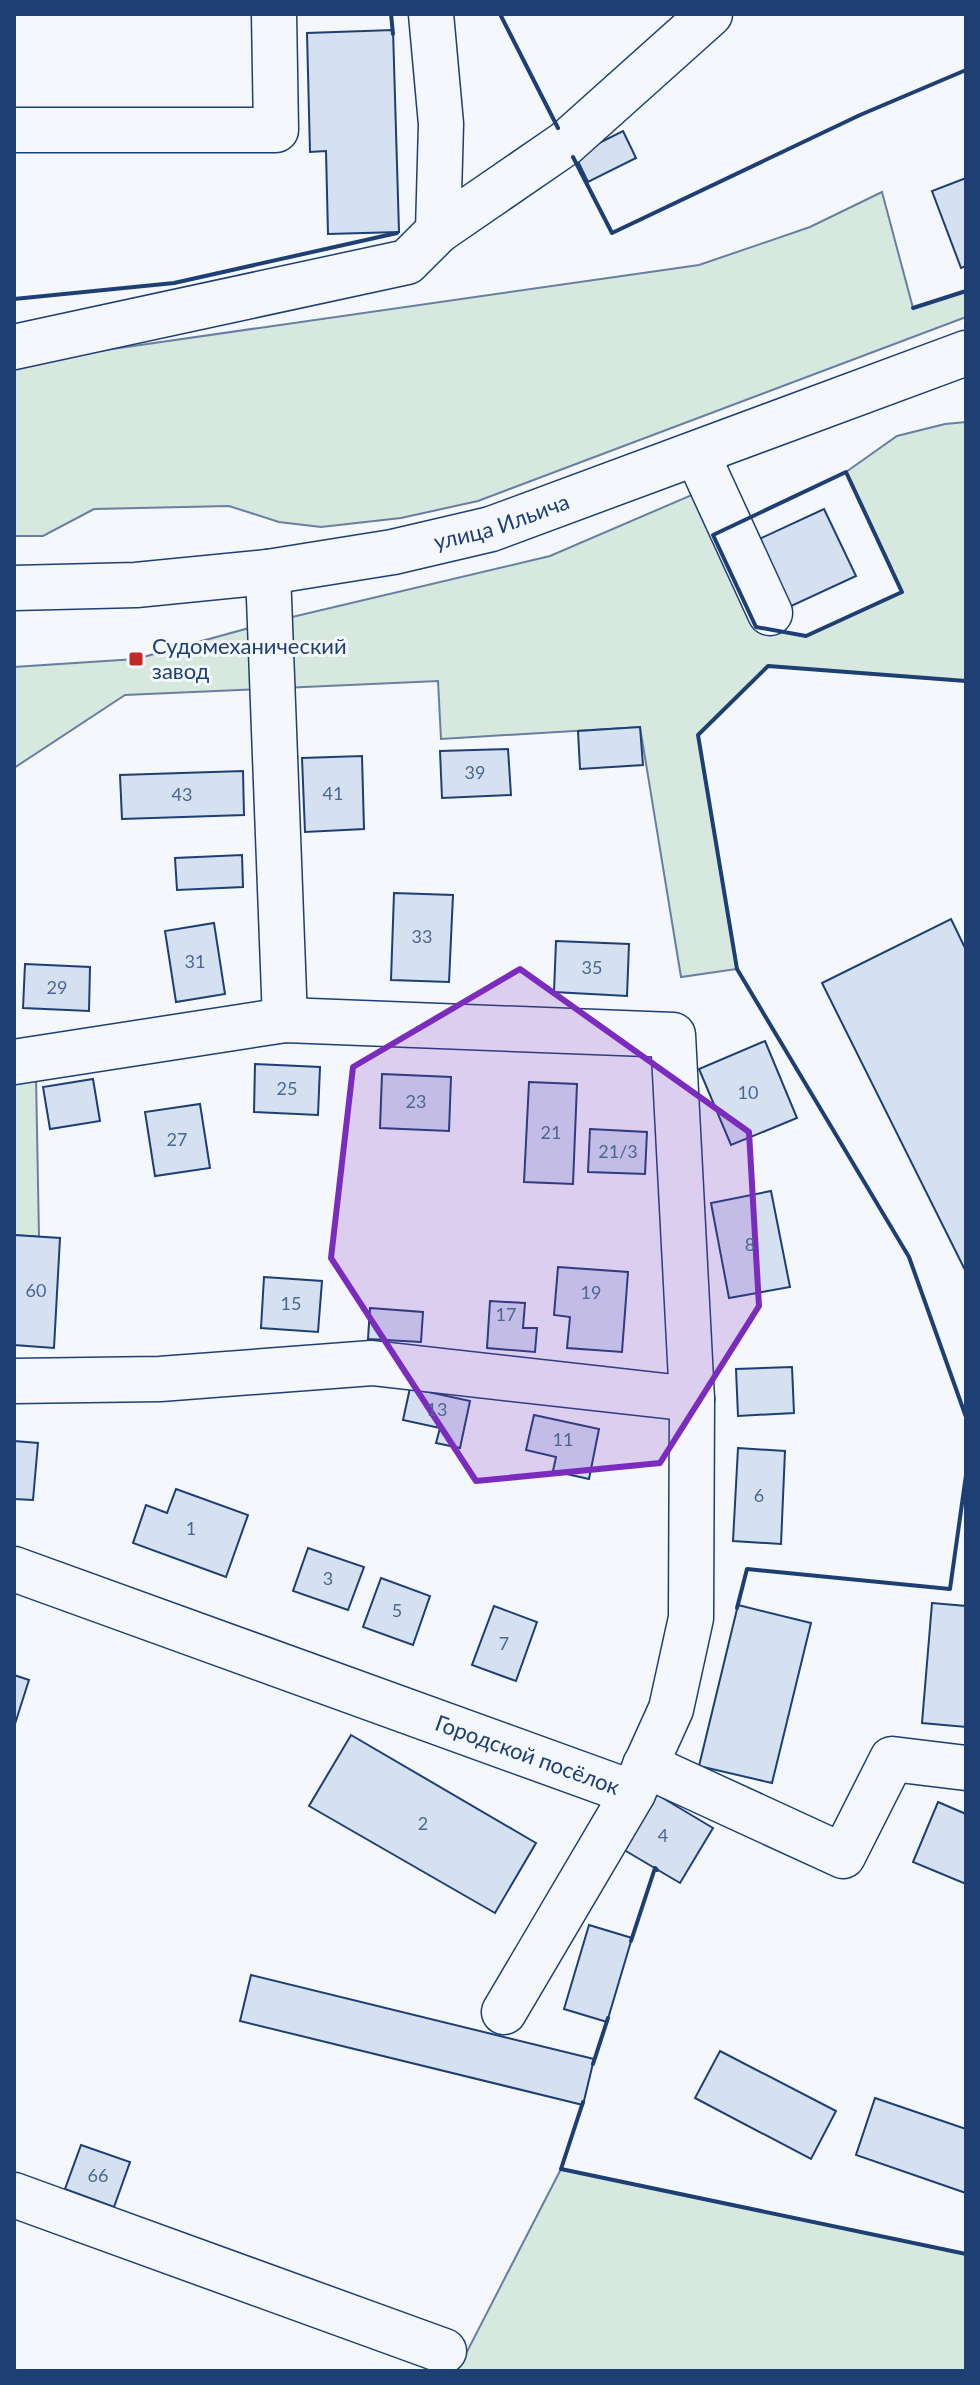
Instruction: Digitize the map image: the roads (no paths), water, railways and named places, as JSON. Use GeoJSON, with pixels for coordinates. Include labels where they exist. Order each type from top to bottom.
{"type":"FeatureCollection","features":[{"type":"Feature","properties":{"kind":"street"},"geometry":{"type":"LineString","coordinates":[[14,130],[276,130],[274,14]]}},
{"type":"Feature","properties":{"kind":"street"},"geometry":{"type":"LineString","coordinates":[[431,14],[441,124],[438,231]]}},
{"type":"Feature","properties":{"kind":"street"},"geometry":{"type":"LineString","coordinates":[[14,347],[407,262],[438,231],[566,143],[710,14]]}},
{"type":"Feature","properties":{"kind":"street","name":"улица Ильича"},"geometry":{"type":"LineString","coordinates":[[14,588],[136,585],[268,572],[393,552],[491,529],[966,353]]}},
{"type":"Feature","properties":{"kind":"street"},"geometry":{"type":"LineString","coordinates":[[697,454],[770,613]]}},
{"type":"Feature","properties":{"kind":"street"},"geometry":{"type":"LineString","coordinates":[[14,1062],[285,1020],[268,572]]}},
{"type":"Feature","properties":{"kind":"street","name":"Городской посёлок"},"geometry":{"type":"LineString","coordinates":[[14,1569],[639,1779],[671,1709],[691,1618],[692,1399],[673,1035],[285,1020]]}},
{"type":"Feature","properties":{"kind":"street"},"geometry":{"type":"LineString","coordinates":[[14,1381],[160,1379],[372,1363],[692,1399]]}},
{"type":"Feature","properties":{"kind":"street"},"geometry":{"type":"LineString","coordinates":[[504,2012],[639,1779],[843,1856],[892,1759],[966,1768]]}},
{"type":"Feature","properties":{"kind":"street"},"geometry":{"type":"LineString","coordinates":[[14,2195],[444,2351]]}},
{"type":"Feature","properties":{"kind":"place","name":"Судомеханический завод"},"geometry":{"type":"Point","coordinates":[136,659]}}]}
